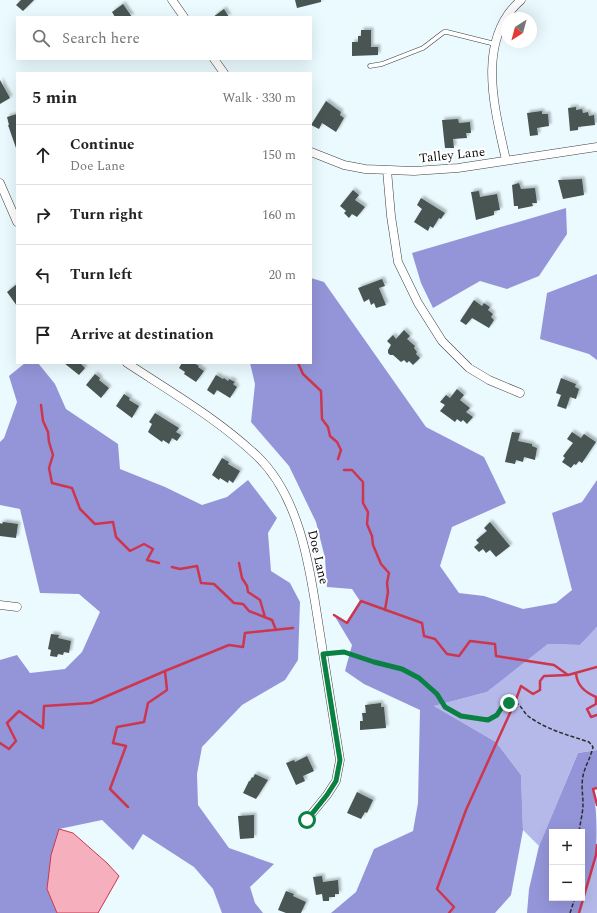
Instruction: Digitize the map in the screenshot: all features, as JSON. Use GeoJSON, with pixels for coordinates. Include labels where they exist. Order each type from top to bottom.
{"type":"FeatureCollection","features":[{"type":"Feature","properties":{"kind":"street"},"geometry":{"type":"LineString","coordinates":[[172,0],[183,16]]}},
{"type":"Feature","properties":{"kind":"street"},"geometry":{"type":"LineString","coordinates":[[506,160],[494,108],[492,59],[497,35],[507,17],[521,0]]}},
{"type":"Feature","properties":{"kind":"street"},"geometry":{"type":"LineString","coordinates":[[215,60],[223,72]]}},
{"type":"Feature","properties":{"kind":"street","name":"Talley Lane"},"geometry":{"type":"LineString","coordinates":[[312,152],[344,164],[365,169],[414,171],[451,168],[597,147]]}},
{"type":"Feature","properties":{"kind":"street"},"geometry":{"type":"LineString","coordinates":[[387,170],[391,216],[398,262],[418,303],[442,341],[469,368],[489,380],[520,393]]}},
{"type":"Feature","properties":{"kind":"street"},"geometry":{"type":"LineString","coordinates":[[0,183],[16,220]]}},
{"type":"Feature","properties":{"kind":"street","name":"Doe Lane"},"geometry":{"type":"LineString","coordinates":[[129,364],[211,418],[257,456],[278,482],[295,515],[309,564],[340,760],[336,781],[327,795],[304,823]]}},
{"type":"Feature","properties":{"kind":"street"},"geometry":{"type":"LineString","coordinates":[[0,605],[17,608]]}},
{"type":"Feature","properties":{"kind":"lane"},"geometry":{"type":"LineString","coordinates":[[370,66],[382,64],[423,48],[444,32],[495,44]]}},
{"type":"Feature","properties":{"kind":"path"},"geometry":{"type":"LineString","coordinates":[[323,654],[344,652],[402,669],[419,678],[437,694],[445,707],[461,716],[488,720],[497,715],[502,707],[509,703],[515,702],[528,716],[550,729],[589,742],[593,747],[592,754],[587,762],[582,777],[583,805],[579,829]]}},
{"type":"Feature","properties":{"kind":"path"},"geometry":{"type":"LineString","coordinates":[[570,913],[574,901]]}},
{"type":"Feature","properties":{"kind":"shaded area"},"geometry":{"type":"Polygon","coordinates":[[[566,208],[567,234],[539,276],[507,289],[480,281],[433,308],[421,283],[412,253],[566,208]]]}},
{"type":"Feature","properties":{"kind":"shaded area"},"geometry":{"type":"Polygon","coordinates":[[[597,274],[597,360],[589,354],[540,339],[547,293],[597,274]]]}},
{"type":"Feature","properties":{"kind":"shaded area"},"geometry":{"type":"Polygon","coordinates":[[[312,278],[324,282],[426,427],[484,457],[506,503],[452,527],[440,566],[459,593],[484,596],[523,609],[556,603],[572,590],[552,513],[582,502],[597,480],[597,627],[580,645],[548,644],[487,692],[434,706],[496,742],[521,775],[523,830],[511,895],[495,913],[331,913],[356,892],[374,849],[413,831],[418,803],[420,710],[364,684],[345,671],[352,645],[334,615],[347,623],[360,601],[352,589],[327,587],[325,558],[316,522],[289,466],[251,422],[255,384],[250,364],[312,364],[312,278]]]}},
{"type":"Feature","properties":{"kind":"shaded area"},"geometry":{"type":"Polygon","coordinates":[[[24,364],[39,364],[55,384],[66,409],[118,444],[120,469],[165,487],[202,505],[227,497],[248,480],[277,518],[268,533],[271,571],[290,583],[300,602],[298,660],[285,680],[242,705],[202,747],[197,774],[198,805],[229,848],[274,864],[250,887],[255,903],[263,913],[222,913],[213,889],[194,867],[143,834],[133,850],[102,820],[59,829],[47,889],[57,913],[0,913],[0,660],[17,655],[30,673],[65,669],[82,652],[100,612],[79,594],[40,593],[20,509],[0,505],[0,442],[4,438],[17,402],[9,376],[24,364]]]}},
{"type":"Feature","properties":{"kind":"shaded area"},"geometry":{"type":"Polygon","coordinates":[[[597,627],[597,750],[578,753],[539,846],[523,830],[521,775],[496,742],[434,706],[487,692],[548,644],[580,645],[597,627]]]}},
{"type":"Feature","properties":{"kind":"shaded area"},"geometry":{"type":"Polygon","coordinates":[[[597,750],[597,788],[593,789],[597,837],[596,853],[585,892],[585,829],[549,829],[549,901],[582,901],[579,913],[527,913],[529,889],[539,846],[578,753],[597,750]]]}},
{"type":"Feature","properties":{"kind":"shaded area"},"geometry":{"type":"Polygon","coordinates":[[[59,829],[73,833],[107,863],[119,876],[98,913],[57,913],[47,889],[51,855],[59,829]]]}},
{"type":"Feature","properties":{"kind":"shaded area"},"geometry":{"type":"Polygon","coordinates":[[[597,845],[597,913],[579,913],[582,901],[585,901],[585,892],[597,845]]]}},
{"type":"Feature","properties":{"kind":"building"},"geometry":{"type":"Polygon","coordinates":[[[21,0],[34,0],[23,11],[16,5],[21,0]]]}},
{"type":"Feature","properties":{"kind":"building"},"geometry":{"type":"Polygon","coordinates":[[[295,0],[321,0],[321,2],[297,8],[295,0]]]}},
{"type":"Feature","properties":{"kind":"building"},"geometry":{"type":"Polygon","coordinates":[[[123,4],[131,16],[114,16],[112,12],[123,4]]]}},
{"type":"Feature","properties":{"kind":"building"},"geometry":{"type":"Polygon","coordinates":[[[224,9],[228,16],[214,16],[224,9]]]}},
{"type":"Feature","properties":{"kind":"building"},"geometry":{"type":"Polygon","coordinates":[[[361,30],[371,30],[371,47],[378,47],[378,55],[352,56],[352,42],[358,42],[358,36],[361,36],[361,30]]]}},
{"type":"Feature","properties":{"kind":"building"},"geometry":{"type":"Polygon","coordinates":[[[0,80],[10,98],[0,104],[0,80]]]}},
{"type":"Feature","properties":{"kind":"building"},"geometry":{"type":"Polygon","coordinates":[[[326,101],[341,112],[340,115],[344,118],[336,132],[322,123],[319,129],[312,126],[326,101]]]}},
{"type":"Feature","properties":{"kind":"building"},"geometry":{"type":"Polygon","coordinates":[[[576,107],[576,110],[582,109],[583,113],[588,112],[589,116],[594,115],[595,125],[578,127],[578,130],[570,131],[568,108],[576,107]]]}},
{"type":"Feature","properties":{"kind":"building"},"geometry":{"type":"Polygon","coordinates":[[[542,111],[542,114],[548,114],[549,126],[537,128],[538,135],[530,136],[527,113],[542,111]]]}},
{"type":"Feature","properties":{"kind":"building"},"geometry":{"type":"Polygon","coordinates":[[[16,114],[16,148],[8,125],[7,117],[16,114]]]}},
{"type":"Feature","properties":{"kind":"building"},"geometry":{"type":"Polygon","coordinates":[[[458,119],[459,123],[470,122],[471,133],[466,133],[467,138],[453,139],[454,148],[445,148],[442,120],[458,119]]]}},
{"type":"Feature","properties":{"kind":"building"},"geometry":{"type":"Polygon","coordinates":[[[582,179],[584,195],[563,199],[558,180],[582,179]]]}},
{"type":"Feature","properties":{"kind":"building"},"geometry":{"type":"Polygon","coordinates":[[[519,183],[521,189],[535,188],[537,203],[532,203],[533,206],[518,209],[518,206],[514,206],[512,185],[519,183]]]}},
{"type":"Feature","properties":{"kind":"building"},"geometry":{"type":"Polygon","coordinates":[[[353,190],[359,195],[355,200],[365,207],[357,217],[352,214],[349,218],[344,213],[346,211],[340,206],[353,190]]]}},
{"type":"Feature","properties":{"kind":"building"},"geometry":{"type":"Polygon","coordinates":[[[479,191],[480,197],[497,194],[500,210],[494,211],[494,215],[476,220],[471,192],[479,191]]]}},
{"type":"Feature","properties":{"kind":"building"},"geometry":{"type":"Polygon","coordinates":[[[421,198],[445,213],[441,219],[439,218],[433,228],[430,226],[428,231],[414,222],[422,209],[417,205],[421,198]]]}},
{"type":"Feature","properties":{"kind":"building"},"geometry":{"type":"Polygon","coordinates":[[[382,279],[385,286],[379,288],[386,305],[376,308],[374,303],[371,305],[369,299],[364,302],[358,288],[382,279]]]}},
{"type":"Feature","properties":{"kind":"building"},"geometry":{"type":"Polygon","coordinates":[[[16,285],[16,305],[7,292],[16,285]]]}},
{"type":"Feature","properties":{"kind":"building"},"geometry":{"type":"Polygon","coordinates":[[[474,300],[482,306],[484,303],[490,307],[488,310],[493,314],[491,317],[494,320],[489,328],[472,318],[466,325],[460,321],[474,300]]]}},
{"type":"Feature","properties":{"kind":"building"},"geometry":{"type":"Polygon","coordinates":[[[404,330],[410,336],[407,339],[415,346],[414,348],[417,352],[416,354],[420,358],[413,365],[409,361],[407,363],[404,360],[401,362],[393,355],[388,353],[391,345],[387,341],[393,335],[396,339],[404,330]]]}},
{"type":"Feature","properties":{"kind":"building"},"geometry":{"type":"Polygon","coordinates":[[[65,364],[81,364],[85,368],[79,375],[65,364]]]}},
{"type":"Feature","properties":{"kind":"building"},"geometry":{"type":"Polygon","coordinates":[[[181,364],[196,364],[204,371],[196,382],[184,374],[185,372],[179,368],[181,364]]]}},
{"type":"Feature","properties":{"kind":"building"},"geometry":{"type":"Polygon","coordinates":[[[95,374],[100,378],[99,380],[109,388],[101,398],[86,385],[95,374]]]}},
{"type":"Feature","properties":{"kind":"building"},"geometry":{"type":"Polygon","coordinates":[[[216,375],[228,381],[229,379],[235,382],[233,384],[237,387],[230,398],[217,390],[214,395],[207,390],[216,375]]]}},
{"type":"Feature","properties":{"kind":"building"},"geometry":{"type":"Polygon","coordinates":[[[561,378],[576,384],[575,387],[579,389],[576,399],[570,397],[566,409],[557,406],[561,395],[556,393],[561,378]]]}},
{"type":"Feature","properties":{"kind":"building"},"geometry":{"type":"Polygon","coordinates":[[[457,389],[464,395],[460,400],[470,408],[466,412],[473,417],[467,424],[463,420],[461,422],[457,419],[455,422],[440,411],[445,405],[440,402],[446,395],[450,398],[457,389]]]}},
{"type":"Feature","properties":{"kind":"building"},"geometry":{"type":"Polygon","coordinates":[[[124,394],[130,398],[129,400],[139,406],[132,418],[116,406],[124,394]]]}},
{"type":"Feature","properties":{"kind":"building"},"geometry":{"type":"Polygon","coordinates":[[[155,413],[179,428],[176,432],[181,435],[177,441],[172,438],[169,444],[163,440],[162,442],[148,432],[152,424],[149,422],[155,413]]]}},
{"type":"Feature","properties":{"kind":"building"},"geometry":{"type":"Polygon","coordinates":[[[512,432],[520,433],[518,441],[532,444],[532,446],[537,448],[535,460],[524,457],[523,462],[516,460],[515,464],[505,462],[512,432]]]}},
{"type":"Feature","properties":{"kind":"building"},"geometry":{"type":"Polygon","coordinates":[[[572,432],[581,438],[584,434],[596,442],[582,463],[579,461],[571,468],[562,462],[565,458],[563,456],[573,443],[567,439],[572,432]]]}},
{"type":"Feature","properties":{"kind":"building"},"geometry":{"type":"Polygon","coordinates":[[[222,458],[229,462],[228,464],[240,471],[233,483],[229,480],[228,483],[220,478],[219,480],[212,475],[222,458]]]}},
{"type":"Feature","properties":{"kind":"building"},"geometry":{"type":"Polygon","coordinates":[[[3,522],[18,524],[16,538],[0,536],[0,523],[2,524],[3,522]]]}},
{"type":"Feature","properties":{"kind":"building"},"geometry":{"type":"Polygon","coordinates":[[[490,522],[510,546],[496,557],[490,550],[486,553],[483,549],[479,552],[474,547],[479,543],[476,540],[487,531],[484,528],[490,522]]]}},
{"type":"Feature","properties":{"kind":"building"},"geometry":{"type":"Polygon","coordinates":[[[51,634],[59,635],[58,638],[71,641],[69,653],[64,652],[63,655],[58,654],[57,657],[50,656],[51,650],[48,649],[51,634]]]}},
{"type":"Feature","properties":{"kind":"building"},"geometry":{"type":"Polygon","coordinates":[[[381,703],[381,707],[384,707],[386,728],[360,730],[360,721],[363,721],[362,713],[366,713],[365,705],[381,703]]]}},
{"type":"Feature","properties":{"kind":"building"},"geometry":{"type":"Polygon","coordinates":[[[307,756],[314,771],[303,776],[305,781],[296,785],[286,763],[294,760],[295,762],[307,756]]]}},
{"type":"Feature","properties":{"kind":"building"},"geometry":{"type":"Polygon","coordinates":[[[255,774],[268,780],[256,799],[243,793],[249,781],[255,774]]]}},
{"type":"Feature","properties":{"kind":"building"},"geometry":{"type":"Polygon","coordinates":[[[357,792],[373,800],[367,813],[365,812],[361,819],[347,813],[357,792]]]}},
{"type":"Feature","properties":{"kind":"building"},"geometry":{"type":"Polygon","coordinates":[[[254,815],[254,838],[240,839],[238,816],[254,815]]]}},
{"type":"Feature","properties":{"kind":"building"},"geometry":{"type":"Polygon","coordinates":[[[322,876],[323,882],[338,880],[339,894],[335,894],[335,897],[329,897],[329,901],[323,901],[322,894],[316,895],[313,877],[322,876]]]}},
{"type":"Feature","properties":{"kind":"building"},"geometry":{"type":"Polygon","coordinates":[[[286,891],[294,894],[293,896],[306,902],[301,913],[286,913],[278,910],[286,891]]]}},
{"type":"Feature","properties":{"kind":"waterway"},"geometry":{"type":"LineString","coordinates":[[298,364],[303,374],[321,391],[322,419],[328,427],[330,436],[337,442],[341,450],[338,459]]}},
{"type":"Feature","properties":{"kind":"waterway"},"geometry":{"type":"LineString","coordinates":[[41,405],[43,421],[48,432],[53,455],[49,468],[52,483],[72,488],[80,509],[95,524],[113,522],[116,537],[130,551],[144,544],[153,549],[147,560],[159,563]]}},
{"type":"Feature","properties":{"kind":"waterway"},"geometry":{"type":"LineString","coordinates":[[344,470],[352,470],[363,482],[363,503],[368,512],[367,524],[372,536],[373,545],[381,564],[389,573],[385,610]]}},
{"type":"Feature","properties":{"kind":"waterway"},"geometry":{"type":"LineString","coordinates":[[239,563],[242,578],[247,586],[248,592],[260,600],[265,617]]}},
{"type":"Feature","properties":{"kind":"waterway"},"geometry":{"type":"LineString","coordinates":[[172,567],[180,569],[197,566],[201,583],[214,584],[234,603],[243,604],[249,611],[272,620],[276,630]]}},
{"type":"Feature","properties":{"kind":"waterway"},"geometry":{"type":"LineString","coordinates":[[334,615],[347,623],[361,601],[422,623],[424,636],[435,639],[447,654],[459,656],[470,641],[495,644],[496,656],[554,665],[568,675],[597,667]]}},
{"type":"Feature","properties":{"kind":"waterway"},"geometry":{"type":"LineString","coordinates":[[0,743],[9,749],[16,741],[7,723],[19,711],[43,728],[44,706],[91,703],[229,645],[243,647],[245,633],[293,628]]}},
{"type":"Feature","properties":{"kind":"waterway"},"geometry":{"type":"LineString","coordinates":[[128,807],[110,789],[126,746],[113,743],[117,727],[144,722],[148,703],[167,690],[165,671]]}},
{"type":"Feature","properties":{"kind":"waterway"},"geometry":{"type":"LineString","coordinates":[[576,673],[578,682],[582,688],[596,697],[596,704],[587,709],[591,717],[597,715]]}},
{"type":"Feature","properties":{"kind":"waterway"},"geometry":{"type":"LineString","coordinates":[[449,913],[454,907],[437,889],[466,810],[521,686],[533,694],[540,690],[540,681],[544,676],[568,675]]}},
{"type":"Feature","properties":{"kind":"waterway"},"geometry":{"type":"LineString","coordinates":[[597,788],[593,789],[597,805]]}},
{"type":"Feature","properties":{"kind":"waterway"},"geometry":{"type":"LineString","coordinates":[[579,913],[596,855],[597,845]]}},
{"type":"Feature","properties":{"kind":"route"},"geometry":{"type":"LineString","coordinates":[[307,820],[336,781],[340,760],[323,654],[344,652],[402,669],[426,683],[437,694],[445,707],[461,716],[488,720],[497,715],[502,707],[509,703]]}}]}
